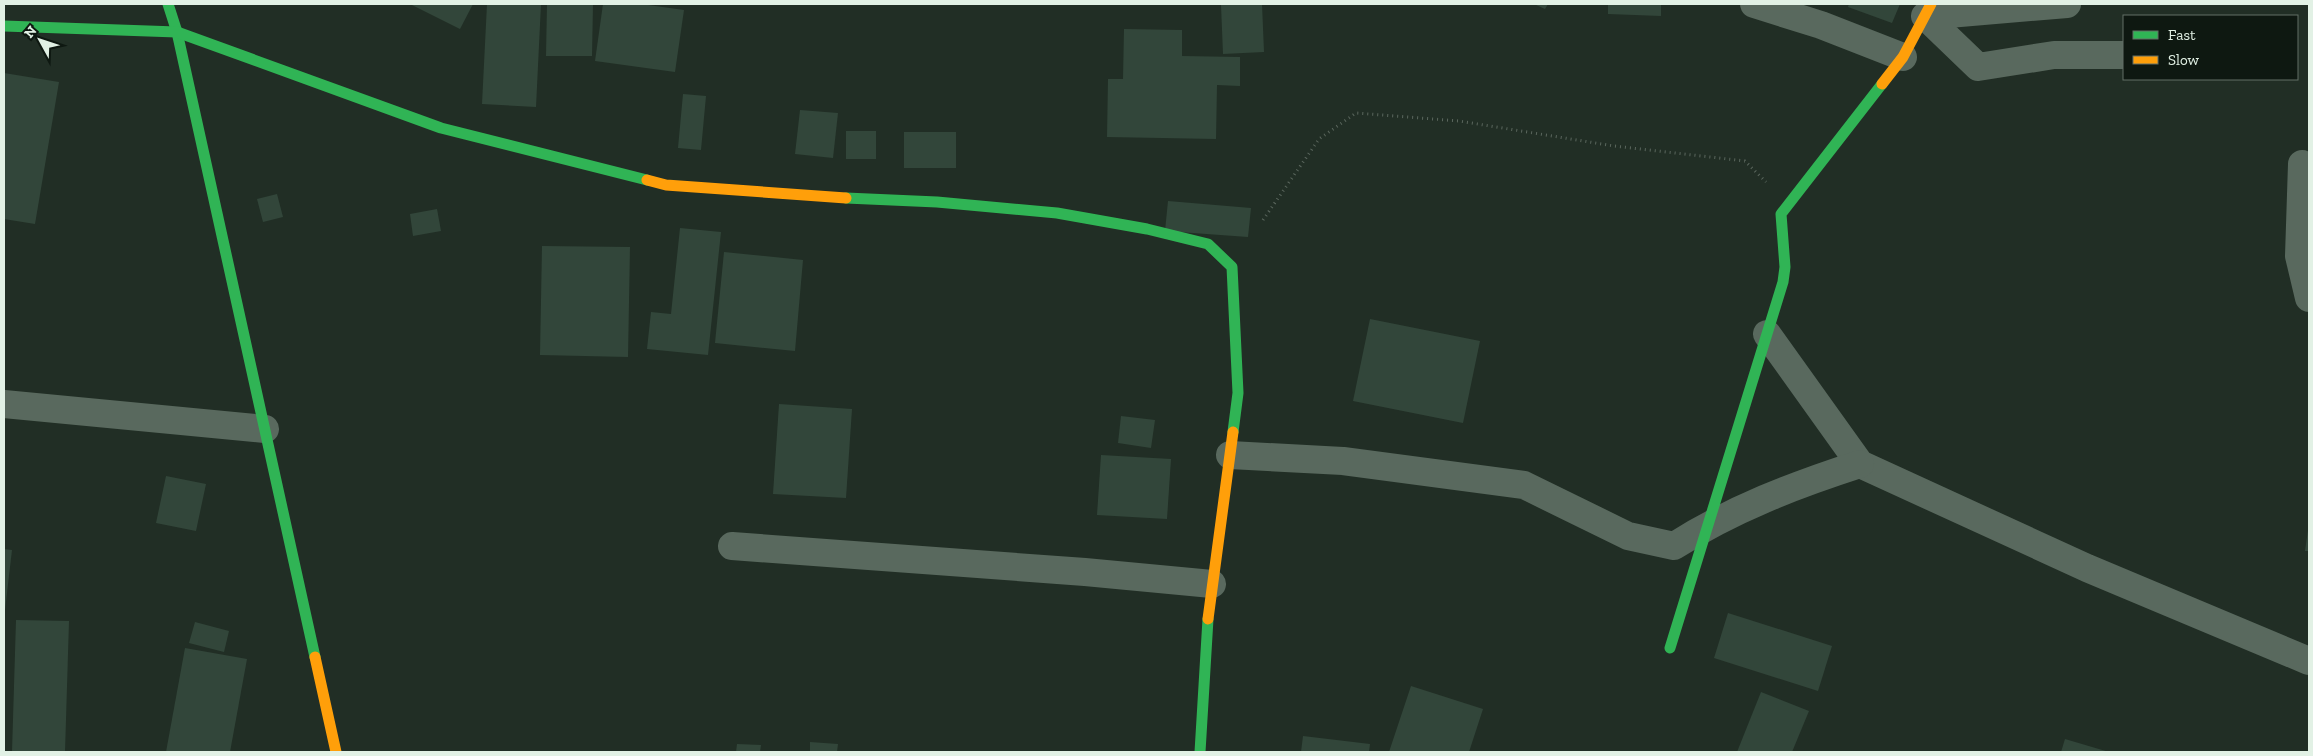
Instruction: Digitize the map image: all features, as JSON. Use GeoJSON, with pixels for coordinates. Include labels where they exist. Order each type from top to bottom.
{"type":"FeatureCollection","features":[{"type":"Feature","properties":{"kind":"street"},"geometry":{"type":"LineString","coordinates":[[168,4],[176,32],[336,752]]}},
{"type":"Feature","properties":{"kind":"street"},"geometry":{"type":"LineString","coordinates":[[1754,4],[1821,25],[1902,57]]}},
{"type":"Feature","properties":{"kind":"street"},"geometry":{"type":"LineString","coordinates":[[1928,10],[2067,4]]}},
{"type":"Feature","properties":{"kind":"street"},"geometry":{"type":"LineString","coordinates":[[1670,648],[1783,282],[1785,267],[1781,214],[1902,57],[1928,10]]}},
{"type":"Feature","properties":{"kind":"street"},"geometry":{"type":"LineString","coordinates":[[1928,10],[1978,67],[2054,55],[2123,55]]}},
{"type":"Feature","properties":{"kind":"street"},"geometry":{"type":"LineString","coordinates":[[4,26],[176,32],[441,128],[666,185],[859,199],[937,202],[1057,213],[1147,229],[1208,244],[1232,267],[1238,393],[1212,584],[1200,752]]}},
{"type":"Feature","properties":{"kind":"street"},"geometry":{"type":"LineString","coordinates":[[2302,164],[2299,256],[2309,298]]}},
{"type":"Feature","properties":{"kind":"street"},"geometry":{"type":"LineString","coordinates":[[1767,334],[1860,464],[2087,568],[2309,661]]}},
{"type":"Feature","properties":{"kind":"street"},"geometry":{"type":"LineString","coordinates":[[4,404],[265,429]]}},
{"type":"Feature","properties":{"kind":"street"},"geometry":{"type":"LineString","coordinates":[[1230,455],[1343,461],[1524,485],[1628,536],[1674,546],[1708,524],[1796,485],[1860,464]]}},
{"type":"Feature","properties":{"kind":"street"},"geometry":{"type":"LineString","coordinates":[[732,546],[1084,572],[1212,584]]}},
{"type":"Feature","properties":{"kind":"path"},"geometry":{"type":"LineString","coordinates":[[1263,220],[1319,139],[1356,113],[1458,121],[1614,146],[1745,161],[1787,204]]}},
{"type":"Feature","properties":{"kind":"building"},"geometry":{"type":"Polygon","coordinates":[[[410,4],[473,4],[460,29],[410,4]]]}},
{"type":"Feature","properties":{"kind":"building"},"geometry":{"type":"Polygon","coordinates":[[[487,4],[541,4],[536,107],[482,104],[487,4]]]}},
{"type":"Feature","properties":{"kind":"building"},"geometry":{"type":"Polygon","coordinates":[[[547,4],[593,4],[592,56],[546,56],[547,4]]]}},
{"type":"Feature","properties":{"kind":"building"},"geometry":{"type":"Polygon","coordinates":[[[603,4],[641,4],[684,10],[675,72],[595,61],[603,4]]]}},
{"type":"Feature","properties":{"kind":"building"},"geometry":{"type":"Polygon","coordinates":[[[1262,4],[1264,52],[1223,54],[1221,5],[1262,4]]]}},
{"type":"Feature","properties":{"kind":"building"},"geometry":{"type":"Polygon","coordinates":[[[1534,4],[1548,4],[1545,9],[1534,4]]]}},
{"type":"Feature","properties":{"kind":"building"},"geometry":{"type":"Polygon","coordinates":[[[1608,4],[1661,4],[1661,16],[1608,14],[1608,4]]]}},
{"type":"Feature","properties":{"kind":"building"},"geometry":{"type":"Polygon","coordinates":[[[1849,4],[1900,4],[1892,23],[1848,7],[1849,4]]]}},
{"type":"Feature","properties":{"kind":"building"},"geometry":{"type":"Polygon","coordinates":[[[1124,29],[1182,30],[1182,56],[1240,57],[1240,86],[1217,85],[1216,139],[1107,137],[1108,79],[1123,79],[1124,29]]]}},
{"type":"Feature","properties":{"kind":"building"},"geometry":{"type":"Polygon","coordinates":[[[4,73],[59,82],[35,224],[4,219],[4,73]]]}},
{"type":"Feature","properties":{"kind":"building"},"geometry":{"type":"Polygon","coordinates":[[[683,94],[706,96],[701,150],[678,148],[683,94]]]}},
{"type":"Feature","properties":{"kind":"building"},"geometry":{"type":"Polygon","coordinates":[[[800,110],[838,113],[833,158],[795,154],[800,110]]]}},
{"type":"Feature","properties":{"kind":"building"},"geometry":{"type":"Polygon","coordinates":[[[846,131],[876,131],[876,159],[846,159],[846,131]]]}},
{"type":"Feature","properties":{"kind":"building"},"geometry":{"type":"Polygon","coordinates":[[[904,132],[956,132],[956,168],[904,168],[904,132]]]}},
{"type":"Feature","properties":{"kind":"building"},"geometry":{"type":"Polygon","coordinates":[[[277,194],[283,217],[263,222],[257,199],[277,194]]]}},
{"type":"Feature","properties":{"kind":"building"},"geometry":{"type":"Polygon","coordinates":[[[1168,201],[1251,208],[1248,237],[1165,231],[1168,201]]]}},
{"type":"Feature","properties":{"kind":"building"},"geometry":{"type":"Polygon","coordinates":[[[437,209],[441,231],[413,236],[410,214],[437,209]]]}},
{"type":"Feature","properties":{"kind":"building"},"geometry":{"type":"Polygon","coordinates":[[[680,228],[721,232],[708,355],[647,349],[651,312],[671,314],[680,228]]]}},
{"type":"Feature","properties":{"kind":"building"},"geometry":{"type":"Polygon","coordinates":[[[542,246],[630,247],[628,357],[540,355],[542,246]]]}},
{"type":"Feature","properties":{"kind":"building"},"geometry":{"type":"Polygon","coordinates":[[[724,252],[803,260],[795,351],[715,343],[724,252]]]}},
{"type":"Feature","properties":{"kind":"building"},"geometry":{"type":"Polygon","coordinates":[[[1370,319],[1480,341],[1463,423],[1353,401],[1370,319]]]}},
{"type":"Feature","properties":{"kind":"building"},"geometry":{"type":"Polygon","coordinates":[[[779,404],[852,409],[846,498],[773,494],[779,404]]]}},
{"type":"Feature","properties":{"kind":"building"},"geometry":{"type":"Polygon","coordinates":[[[1121,416],[1155,420],[1151,448],[1118,443],[1121,416]]]}},
{"type":"Feature","properties":{"kind":"building"},"geometry":{"type":"Polygon","coordinates":[[[1101,455],[1171,459],[1167,519],[1097,515],[1101,455]]]}},
{"type":"Feature","properties":{"kind":"building"},"geometry":{"type":"Polygon","coordinates":[[[166,476],[206,484],[196,531],[156,523],[166,476]]]}},
{"type":"Feature","properties":{"kind":"building"},"geometry":{"type":"Polygon","coordinates":[[[2308,530],[2309,551],[2305,551],[2308,530]]]}},
{"type":"Feature","properties":{"kind":"building"},"geometry":{"type":"Polygon","coordinates":[[[4,549],[12,550],[5,610],[4,610],[4,549]]]}},
{"type":"Feature","properties":{"kind":"building"},"geometry":{"type":"Polygon","coordinates":[[[1728,613],[1832,646],[1818,691],[1714,658],[1728,613]]]}},
{"type":"Feature","properties":{"kind":"building"},"geometry":{"type":"Polygon","coordinates":[[[16,620],[69,621],[65,752],[12,752],[16,620]]]}},
{"type":"Feature","properties":{"kind":"building"},"geometry":{"type":"Polygon","coordinates":[[[195,622],[229,631],[224,652],[189,643],[195,622]]]}},
{"type":"Feature","properties":{"kind":"building"},"geometry":{"type":"Polygon","coordinates":[[[185,648],[247,659],[230,752],[166,752],[185,648]]]}},
{"type":"Feature","properties":{"kind":"building"},"geometry":{"type":"Polygon","coordinates":[[[1411,686],[1483,709],[1469,752],[1389,752],[1411,686]]]}},
{"type":"Feature","properties":{"kind":"building"},"geometry":{"type":"Polygon","coordinates":[[[1761,692],[1809,711],[1792,752],[1737,752],[1761,692]]]}},
{"type":"Feature","properties":{"kind":"building"},"geometry":{"type":"Polygon","coordinates":[[[1303,736],[1370,744],[1369,752],[1301,752],[1303,736]]]}},
{"type":"Feature","properties":{"kind":"building"},"geometry":{"type":"Polygon","coordinates":[[[2065,739],[2109,752],[2061,752],[2065,739]]]}},
{"type":"Feature","properties":{"kind":"building"},"geometry":{"type":"Polygon","coordinates":[[[810,742],[838,744],[837,752],[810,752],[810,742]]]}},
{"type":"Feature","properties":{"kind":"building"},"geometry":{"type":"Polygon","coordinates":[[[737,744],[761,745],[760,752],[736,752],[737,744]]]}},
{"type":"Feature","properties":{"kind":"traffic: fast"},"geometry":{"type":"LineString","coordinates":[[168,4],[177,32],[315,657]]}},
{"type":"Feature","properties":{"kind":"traffic: fast"},"geometry":{"type":"LineString","coordinates":[[4,26],[177,32],[441,128],[647,180]]}},
{"type":"Feature","properties":{"kind":"traffic: fast"},"geometry":{"type":"LineString","coordinates":[[1670,648],[1783,282],[1785,267],[1781,214],[1882,84]]}},
{"type":"Feature","properties":{"kind":"traffic: fast"},"geometry":{"type":"LineString","coordinates":[[846,198],[937,202],[1057,213],[1147,229],[1208,244],[1232,267],[1238,393],[1233,432]]}},
{"type":"Feature","properties":{"kind":"traffic: fast"},"geometry":{"type":"LineString","coordinates":[[1200,752],[1208,619]]}},
{"type":"Feature","properties":{"kind":"traffic: slow"},"geometry":{"type":"LineString","coordinates":[[1882,84],[1903,57],[1931,4]]}},
{"type":"Feature","properties":{"kind":"traffic: slow"},"geometry":{"type":"LineString","coordinates":[[647,180],[666,185],[846,198]]}},
{"type":"Feature","properties":{"kind":"traffic: slow"},"geometry":{"type":"LineString","coordinates":[[1208,619],[1233,432]]}},
{"type":"Feature","properties":{"kind":"traffic: slow"},"geometry":{"type":"LineString","coordinates":[[315,657],[336,752]]}}]}
